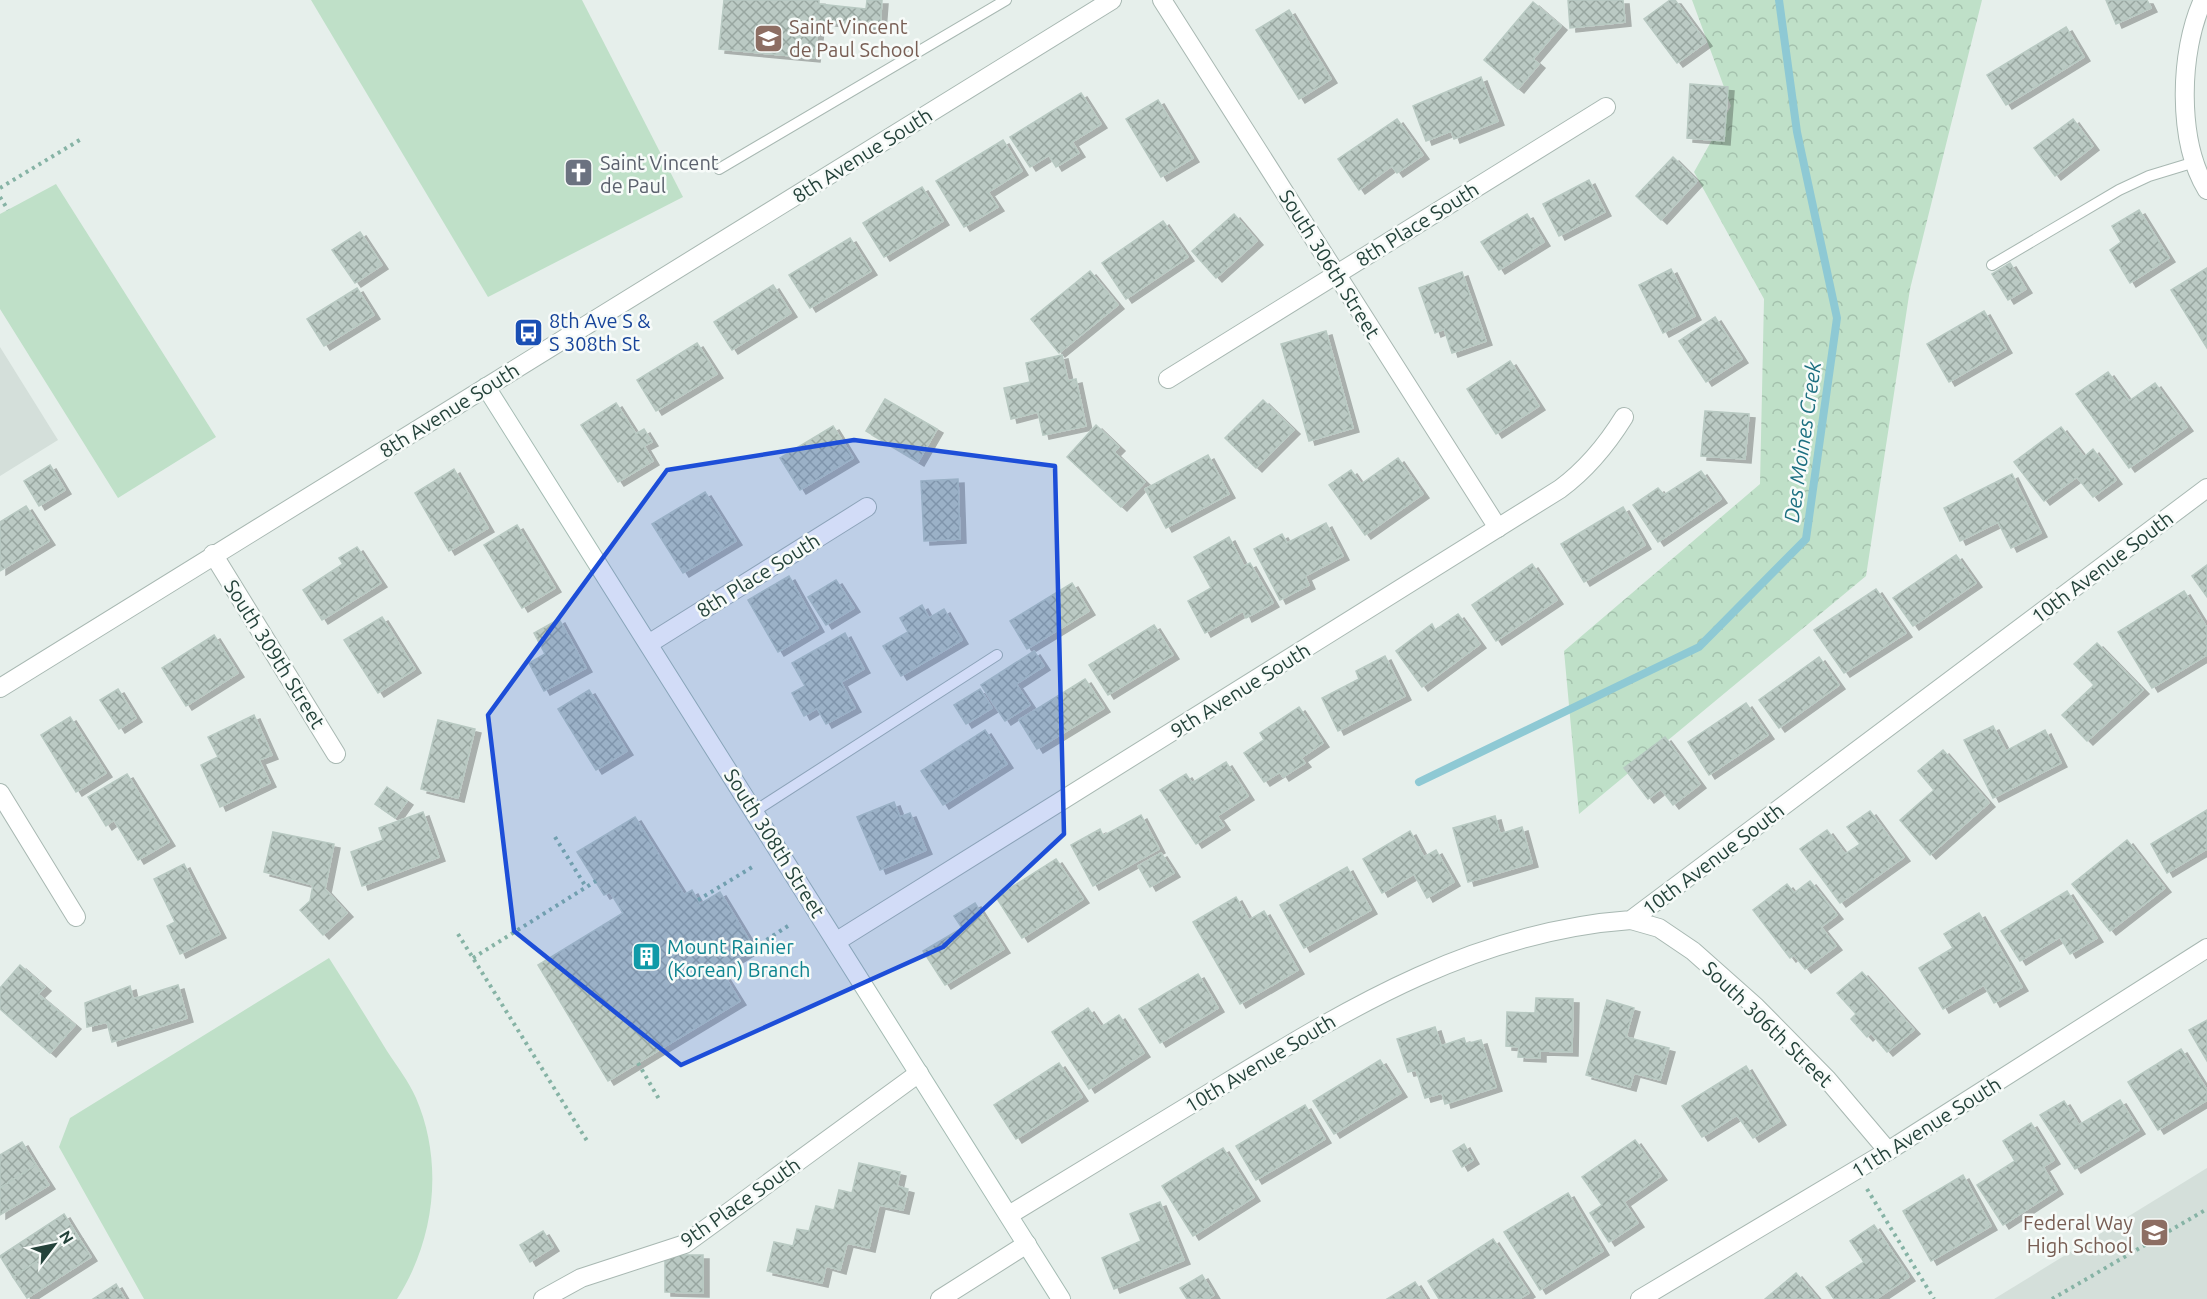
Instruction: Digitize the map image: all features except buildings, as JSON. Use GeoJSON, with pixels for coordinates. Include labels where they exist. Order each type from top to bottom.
{"type":"FeatureCollection","features":[{"type":"Feature","properties":{"kind":"street","name":"8th Avenue South"},"geometry":{"type":"LineString","coordinates":[[0,688],[213,554],[1112,0]]}},
{"type":"Feature","properties":{"kind":"street","name":"South 306th Street"},"geometry":{"type":"LineString","coordinates":[[1162,0],[1498,528]]}},
{"type":"Feature","properties":{"kind":"street"},"geometry":{"type":"LineString","coordinates":[[2203,0],[2194,24],[2187,61],[2186,120],[2195,162],[2207,190]]}},
{"type":"Feature","properties":{"kind":"street","name":"8th Place South"},"geometry":{"type":"LineString","coordinates":[[1168,379],[1606,107]]}},
{"type":"Feature","properties":{"kind":"street","name":"South 308th Street"},"geometry":{"type":"LineString","coordinates":[[486,387],[1061,1299]]}},
{"type":"Feature","properties":{"kind":"street","name":"9th Avenue South"},"geometry":{"type":"LineString","coordinates":[[837,941],[1574,479],[1608,443],[1624,417]]}},
{"type":"Feature","properties":{"kind":"street","name":"10th Avenue South"},"geometry":{"type":"LineString","coordinates":[[1009,1215],[1299,1038],[1402,982],[1449,961],[1518,940],[1577,927],[1631,920],[2207,488]]}},
{"type":"Feature","properties":{"kind":"street","name":"8th Place South"},"geometry":{"type":"LineString","coordinates":[[650,644],[867,507]]}},
{"type":"Feature","properties":{"kind":"street","name":"South 309th Street"},"geometry":{"type":"LineString","coordinates":[[213,554],[336,754]]}},
{"type":"Feature","properties":{"kind":"street"},"geometry":{"type":"LineString","coordinates":[[0,793],[76,917]]}},
{"type":"Feature","properties":{"kind":"street","name":"South 306th Street"},"geometry":{"type":"LineString","coordinates":[[1631,920],[1659,928],[1694,951],[1756,1007],[1819,1071],[1888,1151]]}},
{"type":"Feature","properties":{"kind":"street","name":"11th Avenue South"},"geometry":{"type":"LineString","coordinates":[[1640,1299],[1856,1171],[2207,948]]}},
{"type":"Feature","properties":{"kind":"street","name":"9th Place South"},"geometry":{"type":"LineString","coordinates":[[543,1299],[581,1278],[685,1244],[920,1072]]}},
{"type":"Feature","properties":{"kind":"street"},"geometry":{"type":"LineString","coordinates":[[940,1299],[1027,1244]]}},
{"type":"Feature","properties":{"kind":"lane"},"geometry":{"type":"LineString","coordinates":[[720,168],[1006,0]]}},
{"type":"Feature","properties":{"kind":"lane"},"geometry":{"type":"LineString","coordinates":[[1992,265],[2119,190],[2149,176],[2195,162]]}},
{"type":"Feature","properties":{"kind":"lane"},"geometry":{"type":"LineString","coordinates":[[754,811],[997,655]]}},
{"type":"Feature","properties":{"kind":"path"},"geometry":{"type":"LineString","coordinates":[[0,188],[83,138]]}},
{"type":"Feature","properties":{"kind":"path"},"geometry":{"type":"LineString","coordinates":[[0,197],[8,210]]}},
{"type":"Feature","properties":{"kind":"path"},"geometry":{"type":"LineString","coordinates":[[555,837],[586,887]]}},
{"type":"Feature","properties":{"kind":"path"},"geometry":{"type":"LineString","coordinates":[[698,900],[754,866]]}},
{"type":"Feature","properties":{"kind":"path"},"geometry":{"type":"LineString","coordinates":[[473,958],[596,881]]}},
{"type":"Feature","properties":{"kind":"path"},"geometry":{"type":"LineString","coordinates":[[754,948],[791,924]]}},
{"type":"Feature","properties":{"kind":"path"},"geometry":{"type":"LineString","coordinates":[[458,934],[589,1144]]}},
{"type":"Feature","properties":{"kind":"path"},"geometry":{"type":"LineString","coordinates":[[638,1063],[659,1099]]}},
{"type":"Feature","properties":{"kind":"path"},"geometry":{"type":"LineString","coordinates":[[1856,1171],[1934,1299]]}},
{"type":"Feature","properties":{"kind":"path"},"geometry":{"type":"LineString","coordinates":[[2052,1299],[2207,1209]]}},
{"type":"Feature","properties":{"kind":"highlighted area"},"geometry":{"type":"Polygon","coordinates":[[[854,440],[1055,466],[1064,834],[943,947],[681,1065],[514,931],[488,715],[667,470],[854,440]]]}},
{"type":"Feature","properties":{"kind":"shaded area"},"geometry":{"type":"Polygon","coordinates":[[[0,347],[58,440],[0,476],[0,347]]]}},
{"type":"Feature","properties":{"kind":"shaded area","name":"Federal Way High School"},"geometry":{"type":"Polygon","coordinates":[[[2207,1168],[2207,1299],[1994,1299],[2207,1168]]]}},
{"type":"Feature","properties":{"kind":"green space"},"geometry":{"type":"Polygon","coordinates":[[[311,0],[582,0],[683,197],[488,297],[311,0]]]}},
{"type":"Feature","properties":{"kind":"green space"},"geometry":{"type":"Polygon","coordinates":[[[1692,0],[1982,0],[1910,289],[1866,576],[1579,814],[1564,651],[1760,484],[1764,299],[1694,172],[1731,106],[1692,0]]]}},
{"type":"Feature","properties":{"kind":"green space"},"geometry":{"type":"Polygon","coordinates":[[[56,184],[216,437],[118,498],[0,309],[0,214],[56,184]]]}},
{"type":"Feature","properties":{"kind":"green space"},"geometry":{"type":"Polygon","coordinates":[[[329,958],[410,1086],[425,1123],[432,1175],[431,1201],[420,1252],[410,1276],[397,1299],[144,1299],[59,1147],[70,1118],[329,958]]]}},
{"type":"Feature","properties":{"kind":"waterway","name":"Des Moines Creek"},"geometry":{"type":"LineString","coordinates":[[1419,782],[1699,647],[1806,539],[1837,318],[1797,132],[1779,0]]}},
{"type":"Feature","properties":{"kind":"place","name":"Saint Vincent de Paul School"},"geometry":{"type":"Point","coordinates":[768,38]}},
{"type":"Feature","properties":{"kind":"place","name":"Saint Vincent de Paul"},"geometry":{"type":"Point","coordinates":[579,173]}},
{"type":"Feature","properties":{"kind":"place","name":"8th Ave S & S 308th St"},"geometry":{"type":"Point","coordinates":[528,332]}},
{"type":"Feature","properties":{"kind":"place","name":"Mount Rainier (Korean) Branch"},"geometry":{"type":"Point","coordinates":[646,957]}},
{"type":"Feature","properties":{"kind":"place","name":"Federal Way High School"},"geometry":{"type":"Point","coordinates":[2154,1233]}}]}
